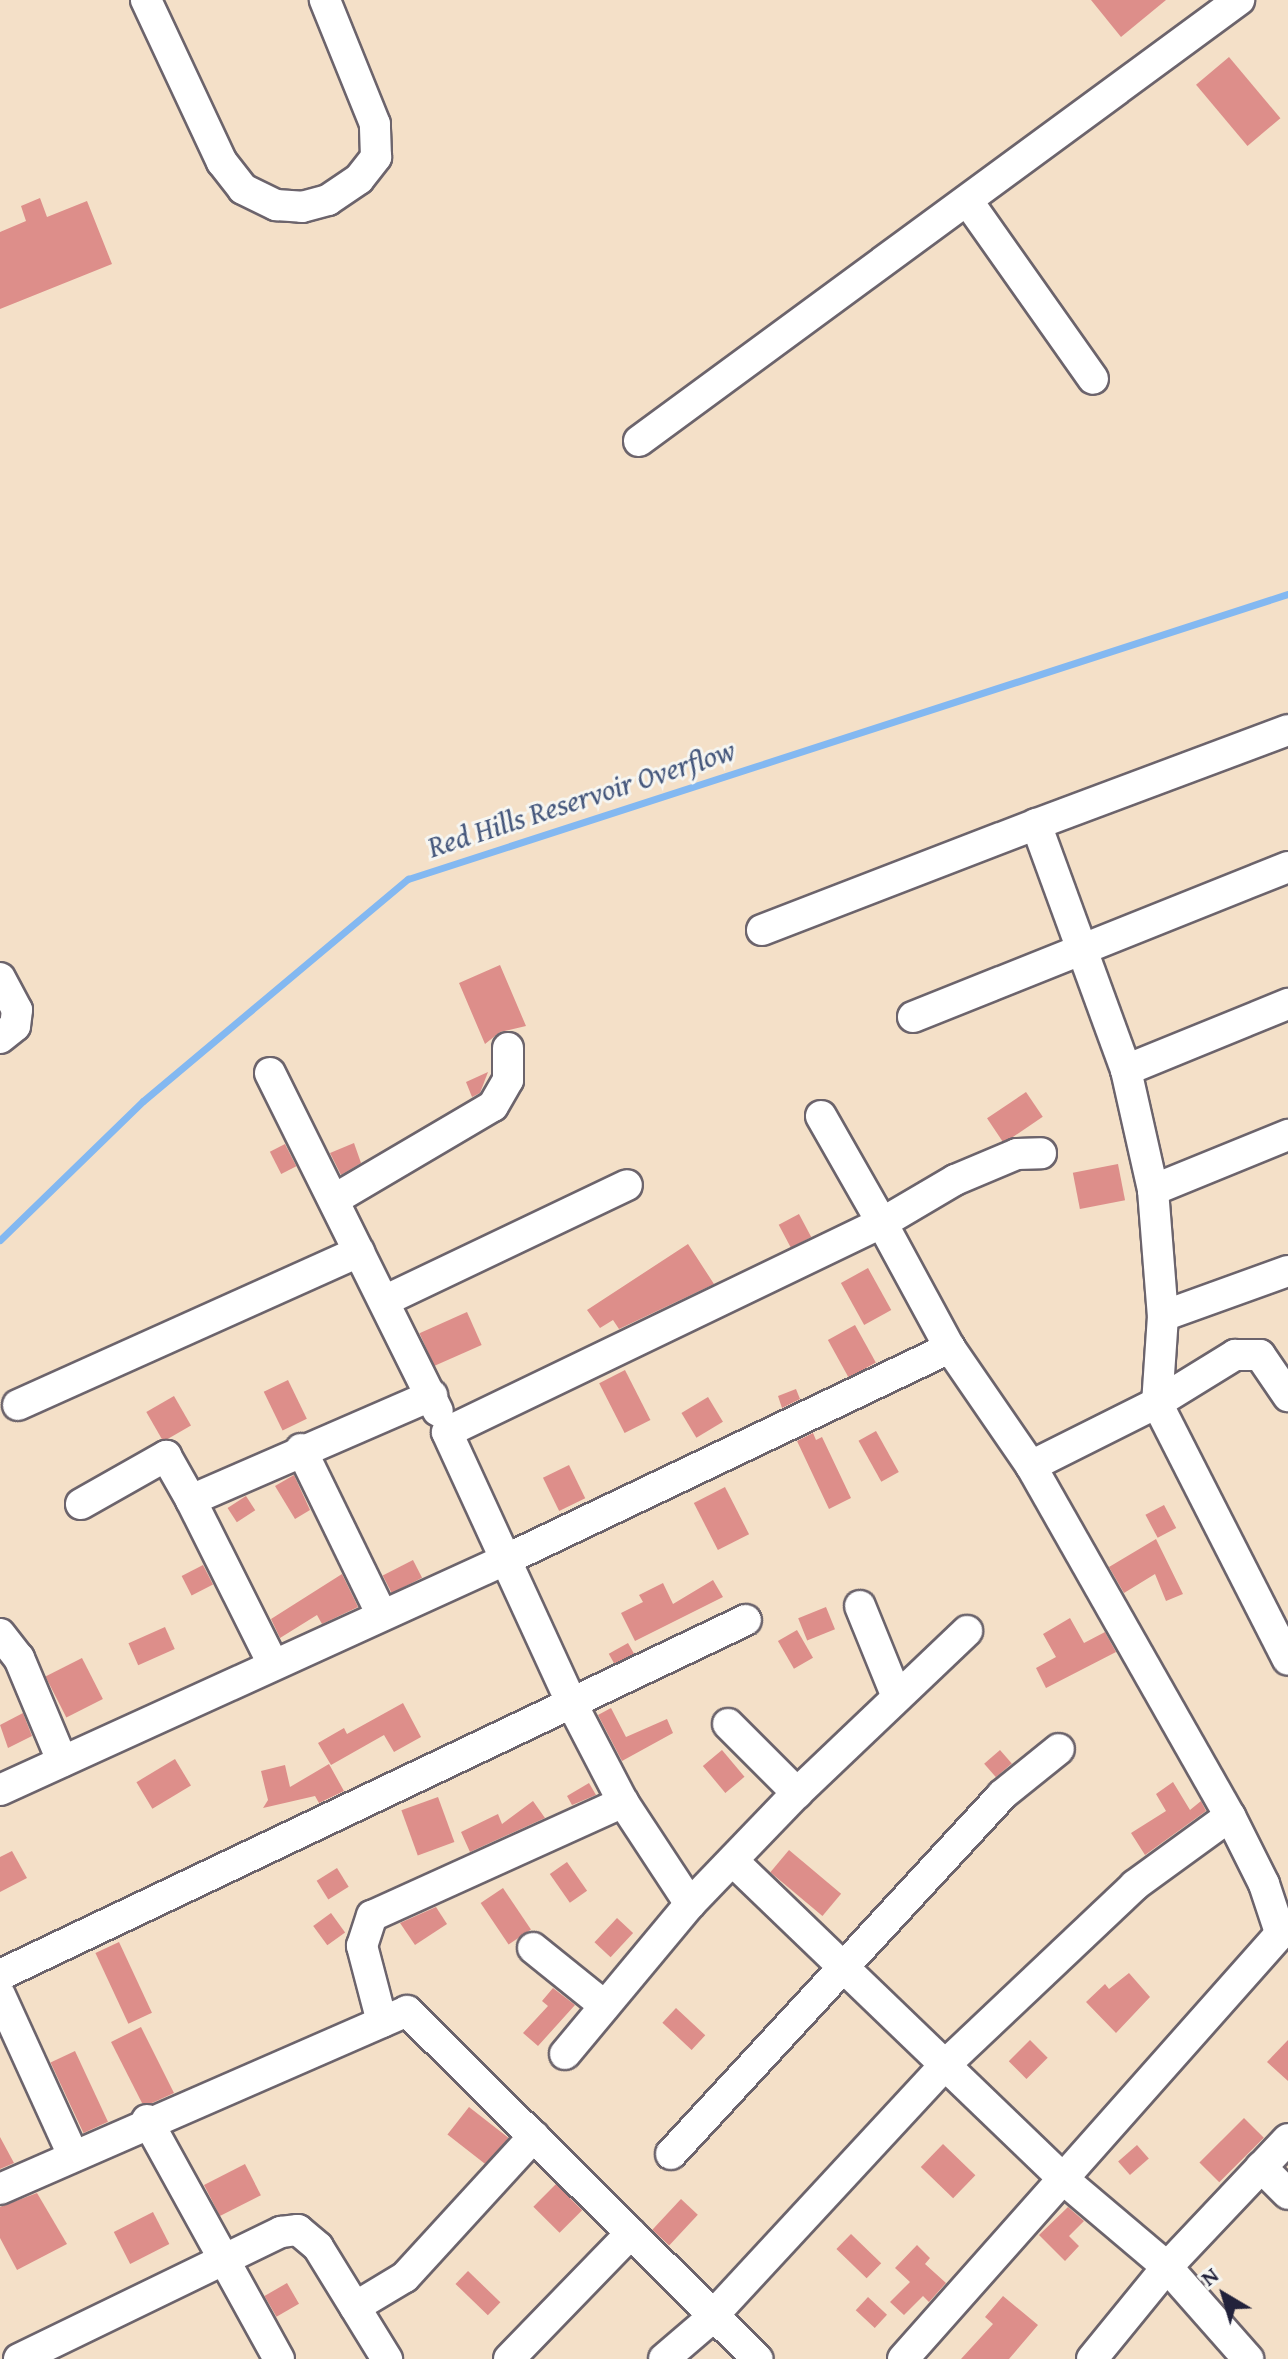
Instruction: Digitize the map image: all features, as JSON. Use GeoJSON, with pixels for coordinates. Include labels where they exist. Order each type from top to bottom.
{"type":"FeatureCollection","features":[{"type":"Feature","properties":{"kind":"street"},"geometry":{"type":"LineString","coordinates":[[146,0],[222,162],[243,189],[276,205],[302,207],[328,200],[359,179],[376,157],[375,124],[325,0]]}},
{"type":"Feature","properties":{"kind":"street"},"geometry":{"type":"LineString","coordinates":[[639,441],[969,203],[1239,0]]}},
{"type":"Feature","properties":{"kind":"street"},"geometry":{"type":"LineString","coordinates":[[969,203],[1093,379]]}},
{"type":"Feature","properties":{"kind":"street"},"geometry":{"type":"LineString","coordinates":[[762,930],[1288,730]]}},
{"type":"Feature","properties":{"kind":"street"},"geometry":{"type":"LineString","coordinates":[[1036,824],[1085,946],[1126,1070],[1153,1190],[1163,1316],[1157,1403],[1288,1660]]}},
{"type":"Feature","properties":{"kind":"street"},"geometry":{"type":"LineString","coordinates":[[913,1017],[1288,867]]}},
{"type":"Feature","properties":{"kind":"street"},"geometry":{"type":"LineString","coordinates":[[0,978],[17,1010],[15,1026],[0,1038]]}},
{"type":"Feature","properties":{"kind":"street"},"geometry":{"type":"LineString","coordinates":[[1126,1070],[1288,1004]]}},
{"type":"Feature","properties":{"kind":"street"},"geometry":{"type":"LineString","coordinates":[[335,1199],[493,1106],[508,1080],[508,1048]]}},
{"type":"Feature","properties":{"kind":"street"},"geometry":{"type":"LineString","coordinates":[[270,1073],[432,1395],[572,1704],[623,1802],[690,1904]]}},
{"type":"Feature","properties":{"kind":"street"},"geometry":{"type":"LineString","coordinates":[[821,1116],[950,1348],[1031,1466],[1230,1816],[1284,1929],[903,2359]]}},
{"type":"Feature","properties":{"kind":"street"},"geometry":{"type":"LineString","coordinates":[[1153,1190],[1288,1135]]}},
{"type":"Feature","properties":{"kind":"street"},"geometry":{"type":"LineString","coordinates":[[447,1432],[882,1223],[955,1180],[1017,1154],[1041,1153]]}},
{"type":"Feature","properties":{"kind":"street"},"geometry":{"type":"LineString","coordinates":[[384,1301],[627,1185]]}},
{"type":"Feature","properties":{"kind":"street"},"geometry":{"type":"LineString","coordinates":[[18,1405],[359,1252]]}},
{"type":"Feature","properties":{"kind":"street"},"geometry":{"type":"LineString","coordinates":[[1163,1316],[1288,1271]]}},
{"type":"Feature","properties":{"kind":"street"},"geometry":{"type":"LineString","coordinates":[[0,1790],[381,1613],[505,1560],[950,1348]]}},
{"type":"Feature","properties":{"kind":"street"},"geometry":{"type":"LineString","coordinates":[[1031,1466],[1157,1403],[1249,1352],[1271,1364],[1288,1396]]}},
{"type":"Feature","properties":{"kind":"street"},"geometry":{"type":"LineString","coordinates":[[191,1500],[301,1449],[432,1395]]}},
{"type":"Feature","properties":{"kind":"street"},"geometry":{"type":"LineString","coordinates":[[301,1449],[381,1613]]}},
{"type":"Feature","properties":{"kind":"street"},"geometry":{"type":"LineString","coordinates":[[81,1504],[166,1456],[273,1664]]}},
{"type":"Feature","properties":{"kind":"street"},"geometry":{"type":"LineString","coordinates":[[860,1606],[897,1697]]}},
{"type":"Feature","properties":{"kind":"street"},"geometry":{"type":"LineString","coordinates":[[0,1975],[746,1620]]}},
{"type":"Feature","properties":{"kind":"street"},"geometry":{"type":"LineString","coordinates":[[565,2054],[690,1904],[734,1862],[797,1793],[967,1631]]}},
{"type":"Feature","properties":{"kind":"street"},"geometry":{"type":"LineString","coordinates":[[2,1639],[62,1761]]}},
{"type":"Feature","properties":{"kind":"street"},"geometry":{"type":"LineString","coordinates":[[728,1724],[797,1793]]}},
{"type":"Feature","properties":{"kind":"street"},"geometry":{"type":"LineString","coordinates":[[671,2154],[841,1965],[1002,1795],[1059,1749]]}},
{"type":"Feature","properties":{"kind":"street"},"geometry":{"type":"LineString","coordinates":[[382,2022],[362,1946],[372,1916],[623,1802]]}},
{"type":"Feature","properties":{"kind":"street"},"geometry":{"type":"LineString","coordinates":[[664,2359],[711,2314],[946,2064],[1135,1885],[1230,1816]]}},
{"type":"Feature","properties":{"kind":"street"},"geometry":{"type":"LineString","coordinates":[[734,1862],[1063,2179],[1167,2267],[1248,2359]]}},
{"type":"Feature","properties":{"kind":"street"},"geometry":{"type":"LineString","coordinates":[[533,1948],[605,2006]]}},
{"type":"Feature","properties":{"kind":"street"},"geometry":{"type":"LineString","coordinates":[[0,1995],[73,2155]]}},
{"type":"Feature","properties":{"kind":"street"},"geometry":{"type":"LineString","coordinates":[[0,2189],[147,2120],[407,2011],[757,2359]]}},
{"type":"Feature","properties":{"kind":"street"},"geometry":{"type":"LineString","coordinates":[[147,2120],[279,2359]]}},
{"type":"Feature","properties":{"kind":"street"},"geometry":{"type":"LineString","coordinates":[[355,2307],[405,2277],[534,2136]]}},
{"type":"Feature","properties":{"kind":"street"},"geometry":{"type":"LineString","coordinates":[[1092,2359],[1167,2267],[1288,2139]]}},
{"type":"Feature","properties":{"kind":"street"},"geometry":{"type":"LineString","coordinates":[[1261,2167],[1288,2194]]}},
{"type":"Feature","properties":{"kind":"street"},"geometry":{"type":"LineString","coordinates":[[19,2359],[226,2263],[281,2232],[298,2230],[318,2247],[387,2359]]}},
{"type":"Feature","properties":{"kind":"street"},"geometry":{"type":"LineString","coordinates":[[509,2359],[631,2233]]}},
{"type":"Feature","properties":{"kind":"building"},"geometry":{"type":"Polygon","coordinates":[[[1091,0],[1166,0],[1121,37],[1091,0]]]}},
{"type":"Feature","properties":{"kind":"building"},"geometry":{"type":"Polygon","coordinates":[[[1229,57],[1280,118],[1247,146],[1196,85],[1229,57]]]}},
{"type":"Feature","properties":{"kind":"building"},"geometry":{"type":"Polygon","coordinates":[[[40,198],[47,217],[87,201],[112,264],[0,309],[0,232],[26,221],[21,206],[40,198]]]}},
{"type":"Feature","properties":{"kind":"building"},"geometry":{"type":"Polygon","coordinates":[[[500,965],[526,1026],[500,1032],[485,1044],[459,983],[500,965]]]}},
{"type":"Feature","properties":{"kind":"building"},"geometry":{"type":"Polygon","coordinates":[[[488,1072],[480,1093],[472,1097],[466,1082],[488,1072]]]}},
{"type":"Feature","properties":{"kind":"building"},"geometry":{"type":"Polygon","coordinates":[[[1026,1092],[1043,1117],[1004,1143],[987,1118],[1026,1092]]]}},
{"type":"Feature","properties":{"kind":"building"},"geometry":{"type":"Polygon","coordinates":[[[354,1143],[361,1163],[341,1175],[330,1153],[354,1143]]]}},
{"type":"Feature","properties":{"kind":"building"},"geometry":{"type":"Polygon","coordinates":[[[285,1144],[296,1166],[281,1174],[270,1152],[285,1144]]]}},
{"type":"Feature","properties":{"kind":"building"},"geometry":{"type":"Polygon","coordinates":[[[1118,1164],[1125,1200],[1080,1209],[1073,1173],[1118,1164]]]}},
{"type":"Feature","properties":{"kind":"building"},"geometry":{"type":"Polygon","coordinates":[[[799,1214],[811,1237],[791,1248],[779,1225],[799,1214]]]}},
{"type":"Feature","properties":{"kind":"building"},"geometry":{"type":"Polygon","coordinates":[[[688,1244],[714,1284],[619,1329],[613,1320],[600,1328],[587,1310],[688,1244]]]}},
{"type":"Feature","properties":{"kind":"building"},"geometry":{"type":"Polygon","coordinates":[[[868,1268],[891,1310],[864,1325],[841,1283],[868,1268]]]}},
{"type":"Feature","properties":{"kind":"building"},"geometry":{"type":"Polygon","coordinates":[[[467,1312],[482,1345],[434,1366],[419,1333],[467,1312]]]}},
{"type":"Feature","properties":{"kind":"building"},"geometry":{"type":"Polygon","coordinates":[[[855,1325],[876,1363],[849,1378],[828,1340],[855,1325]]]}},
{"type":"Feature","properties":{"kind":"building"},"geometry":{"type":"Polygon","coordinates":[[[625,1370],[650,1420],[625,1433],[599,1383],[625,1370]]]}},
{"type":"Feature","properties":{"kind":"building"},"geometry":{"type":"Polygon","coordinates":[[[288,1380],[307,1419],[283,1430],[264,1392],[288,1380]]]}},
{"type":"Feature","properties":{"kind":"building"},"geometry":{"type":"Polygon","coordinates":[[[796,1389],[800,1399],[782,1408],[778,1396],[796,1389]]]}},
{"type":"Feature","properties":{"kind":"building"},"geometry":{"type":"Polygon","coordinates":[[[174,1396],[191,1425],[163,1441],[146,1412],[174,1396]]]}},
{"type":"Feature","properties":{"kind":"building"},"geometry":{"type":"Polygon","coordinates":[[[708,1397],[723,1422],[696,1438],[681,1413],[708,1397]]]}},
{"type":"Feature","properties":{"kind":"building"},"geometry":{"type":"Polygon","coordinates":[[[876,1431],[899,1472],[881,1482],[859,1441],[876,1431]]]}},
{"type":"Feature","properties":{"kind":"building"},"geometry":{"type":"Polygon","coordinates":[[[813,1433],[816,1440],[822,1437],[851,1498],[829,1509],[797,1441],[813,1433]]]}},
{"type":"Feature","properties":{"kind":"building"},"geometry":{"type":"Polygon","coordinates":[[[569,1465],[585,1498],[559,1511],[543,1478],[569,1465]]]}},
{"type":"Feature","properties":{"kind":"building"},"geometry":{"type":"Polygon","coordinates":[[[294,1475],[310,1510],[295,1519],[275,1486],[294,1475]]]}},
{"type":"Feature","properties":{"kind":"building"},"geometry":{"type":"Polygon","coordinates":[[[725,1487],[749,1534],[718,1550],[694,1503],[725,1487]]]}},
{"type":"Feature","properties":{"kind":"building"},"geometry":{"type":"Polygon","coordinates":[[[246,1496],[255,1510],[237,1522],[228,1508],[246,1496]]]}},
{"type":"Feature","properties":{"kind":"building"},"geometry":{"type":"Polygon","coordinates":[[[1164,1505],[1176,1528],[1158,1538],[1145,1515],[1164,1505]]]}},
{"type":"Feature","properties":{"kind":"building"},"geometry":{"type":"Polygon","coordinates":[[[1156,1539],[1183,1594],[1166,1601],[1155,1574],[1124,1593],[1109,1567],[1156,1539]]]}},
{"type":"Feature","properties":{"kind":"building"},"geometry":{"type":"Polygon","coordinates":[[[413,1560],[422,1578],[392,1593],[383,1575],[413,1560]]]}},
{"type":"Feature","properties":{"kind":"building"},"geometry":{"type":"Polygon","coordinates":[[[203,1565],[213,1585],[192,1595],[182,1576],[203,1565]]]}},
{"type":"Feature","properties":{"kind":"building"},"geometry":{"type":"Polygon","coordinates":[[[342,1574],[358,1607],[322,1624],[317,1615],[280,1638],[271,1619],[342,1574]]]}},
{"type":"Feature","properties":{"kind":"building"},"geometry":{"type":"Polygon","coordinates":[[[713,1580],[723,1597],[635,1641],[621,1613],[643,1602],[639,1595],[663,1583],[673,1604],[713,1580]]]}},
{"type":"Feature","properties":{"kind":"building"},"geometry":{"type":"Polygon","coordinates":[[[826,1607],[835,1629],[807,1640],[798,1618],[826,1607]]]}},
{"type":"Feature","properties":{"kind":"building"},"geometry":{"type":"Polygon","coordinates":[[[1070,1618],[1084,1643],[1105,1632],[1116,1652],[1046,1688],[1036,1668],[1056,1657],[1043,1634],[1070,1618]]]}},
{"type":"Feature","properties":{"kind":"building"},"geometry":{"type":"Polygon","coordinates":[[[165,1627],[175,1649],[138,1665],[128,1643],[165,1627]]]}},
{"type":"Feature","properties":{"kind":"building"},"geometry":{"type":"Polygon","coordinates":[[[797,1630],[813,1658],[794,1669],[778,1641],[797,1630]]]}},
{"type":"Feature","properties":{"kind":"building"},"geometry":{"type":"Polygon","coordinates":[[[628,1643],[634,1654],[615,1665],[609,1654],[628,1643]]]}},
{"type":"Feature","properties":{"kind":"building"},"geometry":{"type":"Polygon","coordinates":[[[82,1658],[103,1699],[66,1718],[45,1677],[82,1658]]]}},
{"type":"Feature","properties":{"kind":"building"},"geometry":{"type":"Polygon","coordinates":[[[403,1703],[421,1737],[394,1752],[384,1735],[331,1765],[318,1743],[344,1728],[347,1734],[403,1703]]]}},
{"type":"Feature","properties":{"kind":"building"},"geometry":{"type":"Polygon","coordinates":[[[611,1708],[626,1737],[667,1719],[673,1733],[622,1761],[598,1715],[611,1708]]]}},
{"type":"Feature","properties":{"kind":"building"},"geometry":{"type":"Polygon","coordinates":[[[23,1713],[32,1736],[8,1748],[0,1725],[23,1713]]]}},
{"type":"Feature","properties":{"kind":"building"},"geometry":{"type":"Polygon","coordinates":[[[722,1750],[744,1777],[725,1793],[703,1766],[722,1750]]]}},
{"type":"Feature","properties":{"kind":"building"},"geometry":{"type":"Polygon","coordinates":[[[1000,1750],[1012,1764],[996,1777],[984,1764],[1000,1750]]]}},
{"type":"Feature","properties":{"kind":"building"},"geometry":{"type":"Polygon","coordinates":[[[175,1759],[191,1786],[152,1809],[136,1782],[175,1759]]]}},
{"type":"Feature","properties":{"kind":"building"},"geometry":{"type":"Polygon","coordinates":[[[329,1764],[344,1791],[319,1803],[315,1796],[263,1808],[268,1800],[261,1771],[285,1765],[290,1787],[329,1764]]]}},
{"type":"Feature","properties":{"kind":"building"},"geometry":{"type":"Polygon","coordinates":[[[1173,1782],[1190,1810],[1201,1801],[1206,1811],[1145,1855],[1131,1833],[1166,1811],[1156,1794],[1173,1782]]]}},
{"type":"Feature","properties":{"kind":"building"},"geometry":{"type":"Polygon","coordinates":[[[589,1783],[596,1795],[572,1805],[567,1796],[589,1783]]]}},
{"type":"Feature","properties":{"kind":"building"},"geometry":{"type":"Polygon","coordinates":[[[438,1797],[454,1842],[418,1855],[401,1810],[438,1797]]]}},
{"type":"Feature","properties":{"kind":"building"},"geometry":{"type":"Polygon","coordinates":[[[533,1801],[545,1818],[470,1852],[461,1832],[498,1814],[502,1824],[533,1801]]]}},
{"type":"Feature","properties":{"kind":"building"},"geometry":{"type":"Polygon","coordinates":[[[789,1850],[841,1894],[822,1916],[770,1872],[789,1850]]]}},
{"type":"Feature","properties":{"kind":"building"},"geometry":{"type":"Polygon","coordinates":[[[12,1851],[27,1878],[0,1892],[0,1857],[12,1851]]]}},
{"type":"Feature","properties":{"kind":"building"},"geometry":{"type":"Polygon","coordinates":[[[567,1862],[587,1891],[570,1903],[550,1874],[567,1862]]]}},
{"type":"Feature","properties":{"kind":"building"},"geometry":{"type":"Polygon","coordinates":[[[337,1868],[349,1887],[328,1899],[317,1881],[337,1868]]]}},
{"type":"Feature","properties":{"kind":"building"},"geometry":{"type":"Polygon","coordinates":[[[503,1888],[531,1929],[509,1945],[481,1903],[503,1888]]]}},
{"type":"Feature","properties":{"kind":"building"},"geometry":{"type":"Polygon","coordinates":[[[436,1907],[447,1924],[415,1945],[400,1923],[436,1907]]]}},
{"type":"Feature","properties":{"kind":"building"},"geometry":{"type":"Polygon","coordinates":[[[331,1913],[345,1932],[327,1945],[313,1926],[331,1913]]]}},
{"type":"Feature","properties":{"kind":"building"},"geometry":{"type":"Polygon","coordinates":[[[617,1918],[633,1933],[611,1957],[594,1942],[617,1918]]]}},
{"type":"Feature","properties":{"kind":"building"},"geometry":{"type":"Polygon","coordinates":[[[119,1942],[152,2013],[128,2024],[95,1953],[119,1942]]]}},
{"type":"Feature","properties":{"kind":"building"},"geometry":{"type":"Polygon","coordinates":[[[1129,1973],[1150,1997],[1116,2033],[1086,2002],[1105,1984],[1109,1989],[1129,1973]]]}},
{"type":"Feature","properties":{"kind":"building"},"geometry":{"type":"Polygon","coordinates":[[[553,1988],[575,2005],[538,2046],[523,2033],[548,2006],[542,2001],[553,1988]]]}},
{"type":"Feature","properties":{"kind":"building"},"geometry":{"type":"Polygon","coordinates":[[[676,2008],[705,2035],[692,2050],[662,2023],[676,2008]]]}},
{"type":"Feature","properties":{"kind":"building"},"geometry":{"type":"Polygon","coordinates":[[[141,2027],[174,2093],[152,2103],[142,2103],[111,2042],[141,2027]]]}},
{"type":"Feature","properties":{"kind":"building"},"geometry":{"type":"Polygon","coordinates":[[[1030,2040],[1048,2058],[1026,2079],[1009,2061],[1030,2040]]]}},
{"type":"Feature","properties":{"kind":"building"},"geometry":{"type":"Polygon","coordinates":[[[1288,2040],[1288,2081],[1267,2062],[1288,2040]]]}},
{"type":"Feature","properties":{"kind":"building"},"geometry":{"type":"Polygon","coordinates":[[[75,2051],[108,2122],[83,2133],[51,2062],[75,2051]]]}},
{"type":"Feature","properties":{"kind":"building"},"geometry":{"type":"Polygon","coordinates":[[[469,2107],[508,2138],[487,2165],[447,2135],[469,2107]]]}},
{"type":"Feature","properties":{"kind":"building"},"geometry":{"type":"Polygon","coordinates":[[[1244,2118],[1264,2138],[1219,2182],[1199,2163],[1244,2118]]]}},
{"type":"Feature","properties":{"kind":"building"},"geometry":{"type":"Polygon","coordinates":[[[0,2137],[14,2163],[0,2169],[0,2137]]]}},
{"type":"Feature","properties":{"kind":"building"},"geometry":{"type":"Polygon","coordinates":[[[943,2144],[975,2175],[953,2198],[921,2167],[943,2144]]]}},
{"type":"Feature","properties":{"kind":"building"},"geometry":{"type":"Polygon","coordinates":[[[1137,2145],[1149,2159],[1130,2175],[1118,2161],[1137,2145]]]}},
{"type":"Feature","properties":{"kind":"building"},"geometry":{"type":"Polygon","coordinates":[[[245,2164],[261,2195],[220,2216],[204,2185],[245,2164]]]}},
{"type":"Feature","properties":{"kind":"building"},"geometry":{"type":"Polygon","coordinates":[[[556,2184],[582,2210],[560,2233],[533,2207],[556,2184]]]}},
{"type":"Feature","properties":{"kind":"building"},"geometry":{"type":"Polygon","coordinates":[[[37,2193],[67,2244],[17,2270],[0,2238],[0,2207],[37,2193]]]}},
{"type":"Feature","properties":{"kind":"building"},"geometry":{"type":"Polygon","coordinates":[[[681,2199],[698,2215],[669,2245],[652,2230],[681,2199]]]}},
{"type":"Feature","properties":{"kind":"building"},"geometry":{"type":"Polygon","coordinates":[[[1068,2207],[1084,2221],[1069,2236],[1079,2246],[1065,2261],[1039,2235],[1068,2207]]]}},
{"type":"Feature","properties":{"kind":"building"},"geometry":{"type":"Polygon","coordinates":[[[153,2212],[169,2244],[130,2264],[114,2232],[153,2212]]]}},
{"type":"Feature","properties":{"kind":"building"},"geometry":{"type":"Polygon","coordinates":[[[851,2234],[881,2263],[867,2278],[836,2249],[851,2234]]]}},
{"type":"Feature","properties":{"kind":"building"},"geometry":{"type":"Polygon","coordinates":[[[917,2245],[930,2258],[925,2264],[946,2283],[929,2302],[923,2296],[904,2315],[890,2302],[910,2282],[895,2268],[917,2245]]]}},
{"type":"Feature","properties":{"kind":"building"},"geometry":{"type":"Polygon","coordinates":[[[468,2271],[500,2302],[488,2315],[455,2284],[468,2271]]]}},
{"type":"Feature","properties":{"kind":"building"},"geometry":{"type":"Polygon","coordinates":[[[287,2283],[299,2304],[276,2317],[264,2296],[287,2283]]]}},
{"type":"Feature","properties":{"kind":"building"},"geometry":{"type":"Polygon","coordinates":[[[1003,2296],[1038,2325],[1009,2359],[961,2359],[993,2324],[985,2317],[1003,2296]]]}},
{"type":"Feature","properties":{"kind":"building"},"geometry":{"type":"Polygon","coordinates":[[[868,2297],[887,2315],[875,2328],[856,2310],[868,2297]]]}},
{"type":"Feature","properties":{"kind":"waterway","name":"Red Hills Reservoir Overflow"},"geometry":{"type":"LineString","coordinates":[[0,1240],[143,1101],[408,879],[1288,594]]}}]}
